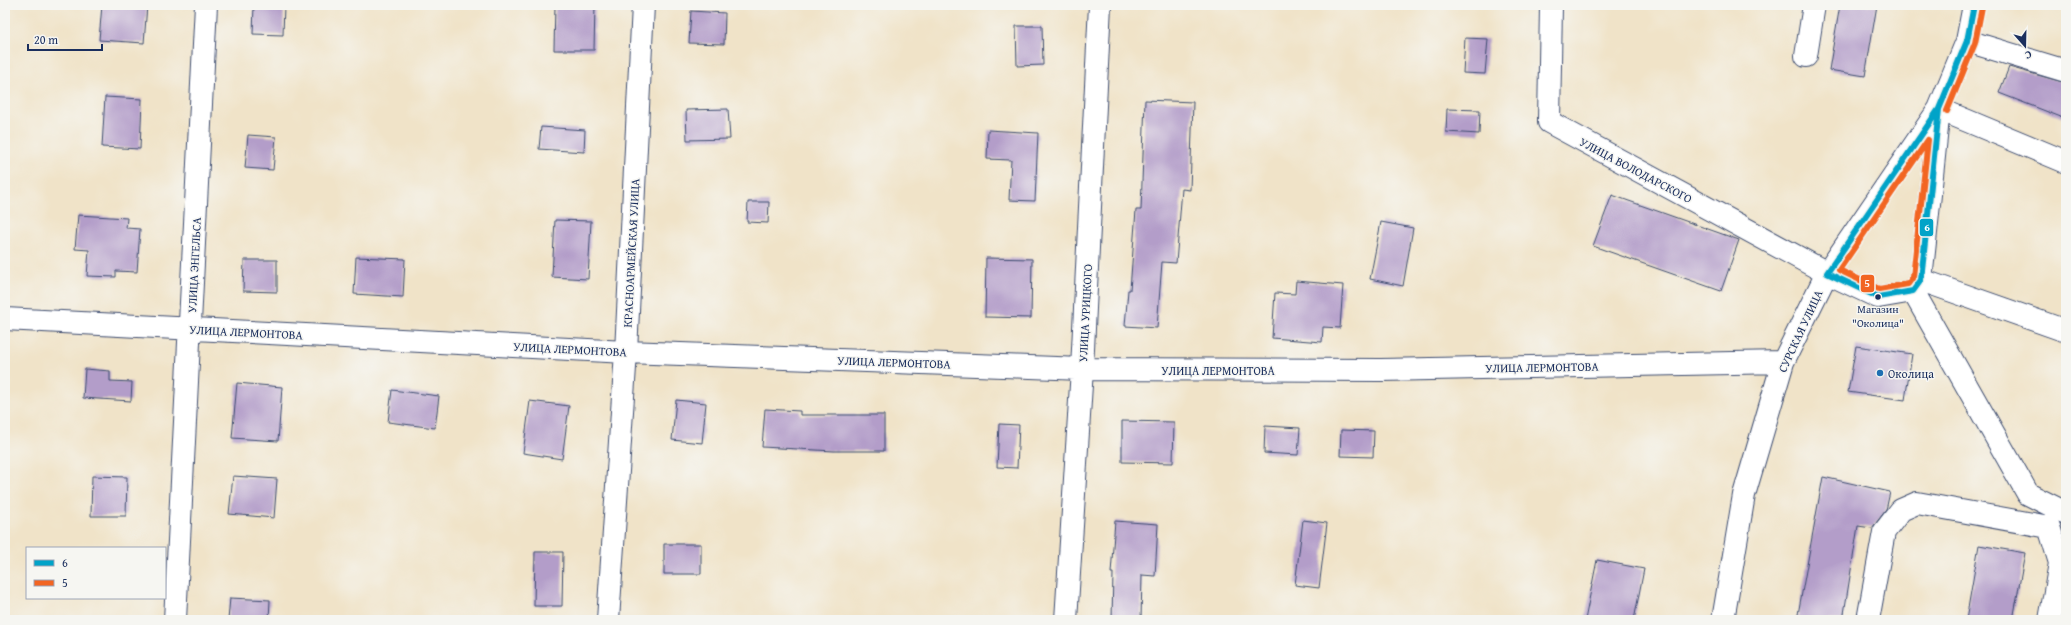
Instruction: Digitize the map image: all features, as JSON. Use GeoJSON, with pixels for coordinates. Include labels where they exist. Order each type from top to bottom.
{"type":"FeatureCollection","features":[{"type":"Feature","properties":{"kind":"street","name":"УЛИЦА ЭНГЕЛЬСА"},"geometry":{"type":"LineString","coordinates":[[175,620],[191,329],[206,5]]}},
{"type":"Feature","properties":{"kind":"street","name":"КРАСНОАРМЕЙСКАЯ УЛИЦА"},"geometry":{"type":"LineString","coordinates":[[608,620],[626,352],[643,5]]}},
{"type":"Feature","properties":{"kind":"street","name":"УЛИЦА УРИЦКОГО"},"geometry":{"type":"LineString","coordinates":[[1066,620],[1082,369],[1100,5]]}},
{"type":"Feature","properties":{"kind":"street","name":"УЛИЦА ВОЛОДАРСКОГО"},"geometry":{"type":"LineString","coordinates":[[1551,5],[1549,122],[1827,273]]}},
{"type":"Feature","properties":{"kind":"street"},"geometry":{"type":"LineString","coordinates":[[1806,56],[1814,5]]}},
{"type":"Feature","properties":{"kind":"street","name":"СУРСКАЯ УЛИЦА"},"geometry":{"type":"LineString","coordinates":[[1723,620],[1744,495],[1783,362],[1827,273],[1939,109],[1966,41],[1974,5]]}},
{"type":"Feature","properties":{"kind":"street"},"geometry":{"type":"LineString","coordinates":[[1966,41],[2066,71]]}},
{"type":"Feature","properties":{"kind":"street"},"geometry":{"type":"LineString","coordinates":[[2066,162],[1939,109],[1917,286],[2028,494],[2066,513]]}},
{"type":"Feature","properties":{"kind":"street"},"geometry":{"type":"LineString","coordinates":[[1827,273],[1878,297],[1917,286],[2066,331]]}},
{"type":"Feature","properties":{"kind":"street","name":"УЛИЦА ЛЕРМОНТОВА"},"geometry":{"type":"LineString","coordinates":[[5,319],[626,352],[1082,369],[1381,370],[1783,362]]}},
{"type":"Feature","properties":{"kind":"street"},"geometry":{"type":"LineString","coordinates":[[1868,620],[1884,532],[1901,510],[1917,503],[2049,527],[2060,563],[2050,620]]}},
{"type":"Feature","properties":{"kind":"building"},"geometry":{"type":"Polygon","coordinates":[[[102,5],[147,5],[144,43],[99,40],[102,5]]]}},
{"type":"Feature","properties":{"kind":"building"},"geometry":{"type":"Polygon","coordinates":[[[254,5],[284,5],[283,35],[253,34],[254,5]]]}},
{"type":"Feature","properties":{"kind":"building"},"geometry":{"type":"Polygon","coordinates":[[[555,5],[595,5],[594,50],[554,50],[555,5]]]}},
{"type":"Feature","properties":{"kind":"building"},"geometry":{"type":"Polygon","coordinates":[[[1840,5],[1877,5],[1865,76],[1829,70],[1840,5]]]}},
{"type":"Feature","properties":{"kind":"building"},"geometry":{"type":"Polygon","coordinates":[[[691,11],[725,13],[724,44],[689,43],[691,11]]]}},
{"type":"Feature","properties":{"kind":"building"},"geometry":{"type":"Polygon","coordinates":[[[1016,26],[1042,26],[1043,65],[1017,66],[1016,26]]]}},
{"type":"Feature","properties":{"kind":"building"},"geometry":{"type":"Polygon","coordinates":[[[1465,38],[1488,39],[1485,74],[1463,73],[1465,38]]]}},
{"type":"Feature","properties":{"kind":"building"},"geometry":{"type":"Polygon","coordinates":[[[2009,67],[2066,83],[2066,119],[1999,93],[2009,67]]]}},
{"type":"Feature","properties":{"kind":"building"},"geometry":{"type":"Polygon","coordinates":[[[105,97],[142,99],[140,149],[102,147],[105,97]]]}},
{"type":"Feature","properties":{"kind":"building"},"geometry":{"type":"Polygon","coordinates":[[[1145,100],[1193,102],[1190,190],[1182,189],[1176,263],[1162,262],[1157,328],[1125,326],[1128,290],[1130,290],[1136,210],[1141,210],[1145,100]]]}},
{"type":"Feature","properties":{"kind":"building"},"geometry":{"type":"Polygon","coordinates":[[[728,109],[730,139],[687,140],[686,110],[728,109]]]}},
{"type":"Feature","properties":{"kind":"building"},"geometry":{"type":"Polygon","coordinates":[[[1447,109],[1480,110],[1479,134],[1446,132],[1447,109]]]}},
{"type":"Feature","properties":{"kind":"building"},"geometry":{"type":"Polygon","coordinates":[[[541,127],[585,130],[584,152],[539,149],[541,127]]]}},
{"type":"Feature","properties":{"kind":"building"},"geometry":{"type":"Polygon","coordinates":[[[988,130],[1038,133],[1035,201],[1009,200],[1011,160],[987,159],[988,130]]]}},
{"type":"Feature","properties":{"kind":"building"},"geometry":{"type":"Polygon","coordinates":[[[248,135],[276,137],[273,170],[245,168],[248,135]]]}},
{"type":"Feature","properties":{"kind":"building"},"geometry":{"type":"Polygon","coordinates":[[[1612,195],[1739,240],[1721,291],[1593,246],[1612,195]]]}},
{"type":"Feature","properties":{"kind":"building"},"geometry":{"type":"Polygon","coordinates":[[[748,202],[769,202],[768,223],[747,222],[748,202]]]}},
{"type":"Feature","properties":{"kind":"building"},"geometry":{"type":"Polygon","coordinates":[[[78,215],[127,218],[126,228],[140,229],[137,272],[116,271],[116,277],[87,276],[89,250],[75,249],[78,215]]]}},
{"type":"Feature","properties":{"kind":"building"},"geometry":{"type":"Polygon","coordinates":[[[555,220],[591,221],[588,279],[552,277],[555,220]]]}},
{"type":"Feature","properties":{"kind":"building"},"geometry":{"type":"Polygon","coordinates":[[[1381,222],[1413,228],[1403,286],[1370,279],[1381,222]]]}},
{"type":"Feature","properties":{"kind":"building"},"geometry":{"type":"Polygon","coordinates":[[[356,257],[405,259],[403,297],[354,294],[356,257]]]}},
{"type":"Feature","properties":{"kind":"building"},"geometry":{"type":"Polygon","coordinates":[[[986,258],[1032,259],[1031,318],[985,317],[986,258]]]}},
{"type":"Feature","properties":{"kind":"building"},"geometry":{"type":"Polygon","coordinates":[[[244,260],[277,260],[277,292],[243,291],[244,260]]]}},
{"type":"Feature","properties":{"kind":"building"},"geometry":{"type":"Polygon","coordinates":[[[1296,281],[1343,285],[1340,328],[1323,327],[1322,342],[1272,338],[1275,293],[1295,294],[1296,281]]]}},
{"type":"Feature","properties":{"kind":"building","name":"Околица"},"geometry":{"type":"Polygon","coordinates":[[[1856,346],[1912,354],[1905,400],[1848,392],[1856,346]]]}},
{"type":"Feature","properties":{"kind":"building"},"geometry":{"type":"Polygon","coordinates":[[[85,369],[110,371],[110,381],[132,382],[131,401],[83,398],[85,369]]]}},
{"type":"Feature","properties":{"kind":"building"},"geometry":{"type":"Polygon","coordinates":[[[237,383],[282,387],[278,441],[232,438],[237,383]]]}},
{"type":"Feature","properties":{"kind":"building"},"geometry":{"type":"Polygon","coordinates":[[[392,390],[439,396],[435,428],[388,422],[392,390]]]}},
{"type":"Feature","properties":{"kind":"building"},"geometry":{"type":"Polygon","coordinates":[[[676,400],[706,403],[702,443],[672,440],[676,400]]]}},
{"type":"Feature","properties":{"kind":"building"},"geometry":{"type":"Polygon","coordinates":[[[530,401],[569,406],[562,459],[523,453],[530,401]]]}},
{"type":"Feature","properties":{"kind":"building"},"geometry":{"type":"Polygon","coordinates":[[[765,409],[800,411],[800,415],[884,415],[884,451],[834,451],[762,447],[765,409]]]}},
{"type":"Feature","properties":{"kind":"building"},"geometry":{"type":"Polygon","coordinates":[[[1122,421],[1174,422],[1173,463],[1122,462],[1122,421]]]}},
{"type":"Feature","properties":{"kind":"building"},"geometry":{"type":"Polygon","coordinates":[[[999,424],[1019,425],[1017,468],[997,467],[999,424]]]}},
{"type":"Feature","properties":{"kind":"building"},"geometry":{"type":"Polygon","coordinates":[[[1265,426],[1300,428],[1298,455],[1264,453],[1265,426]]]}},
{"type":"Feature","properties":{"kind":"building"},"geometry":{"type":"Polygon","coordinates":[[[1341,430],[1374,431],[1373,457],[1340,456],[1341,430]]]}},
{"type":"Feature","properties":{"kind":"building"},"geometry":{"type":"Polygon","coordinates":[[[92,476],[127,477],[126,516],[91,516],[92,476]]]}},
{"type":"Feature","properties":{"kind":"building"},"geometry":{"type":"Polygon","coordinates":[[[233,476],[277,479],[274,518],[229,514],[233,476]]]}},
{"type":"Feature","properties":{"kind":"building"},"geometry":{"type":"Polygon","coordinates":[[[1823,477],[1890,492],[1886,510],[1872,528],[1858,526],[1843,620],[1797,620],[1823,477]]]}},
{"type":"Feature","properties":{"kind":"building"},"geometry":{"type":"Polygon","coordinates":[[[1303,520],[1327,523],[1319,588],[1295,585],[1303,520]]]}},
{"type":"Feature","properties":{"kind":"building"},"geometry":{"type":"Polygon","coordinates":[[[1115,521],[1158,524],[1155,576],[1142,575],[1141,620],[1112,620],[1113,573],[1111,573],[1115,521]]]}},
{"type":"Feature","properties":{"kind":"building"},"geometry":{"type":"Polygon","coordinates":[[[664,544],[701,544],[701,574],[664,574],[664,544]]]}},
{"type":"Feature","properties":{"kind":"building"},"geometry":{"type":"Polygon","coordinates":[[[1979,545],[2025,553],[2013,620],[1966,620],[1979,545]]]}},
{"type":"Feature","properties":{"kind":"building"},"geometry":{"type":"Polygon","coordinates":[[[535,552],[563,552],[562,606],[534,606],[535,552]]]}},
{"type":"Feature","properties":{"kind":"building"},"geometry":{"type":"Polygon","coordinates":[[[1597,560],[1644,569],[1634,620],[1585,620],[1597,560]]]}},
{"type":"Feature","properties":{"kind":"building"},"geometry":{"type":"Polygon","coordinates":[[[230,598],[270,600],[269,620],[228,620],[230,598]]]}},
{"type":"Feature","properties":{"kind":"transit line","name":"6"},"geometry":{"type":"LineString","coordinates":[[1939,109],[1967,41],[1974,5]]}},
{"type":"Feature","properties":{"kind":"transit line","name":"5"},"geometry":{"type":"LineString","coordinates":[[1947,111],[1975,43],[1982,7]]}},
{"type":"Feature","properties":{"kind":"transit line","name":"6"},"geometry":{"type":"LineString","coordinates":[[1939,109],[1921,280],[1913,291],[1878,297],[1827,273],[1939,109]]}},
{"type":"Feature","properties":{"kind":"transit line","name":"5"},"geometry":{"type":"LineString","coordinates":[[1928,140],[1913,277],[1908,284],[1879,289],[1839,270],[1928,140]]}},
{"type":"Feature","properties":{"kind":"place","name":"Магазин \"Околица\""},"geometry":{"type":"Point","coordinates":[1878,297]}},
{"type":"Feature","properties":{"kind":"place","name":"Околица"},"geometry":{"type":"Point","coordinates":[1880,373]}}]}
